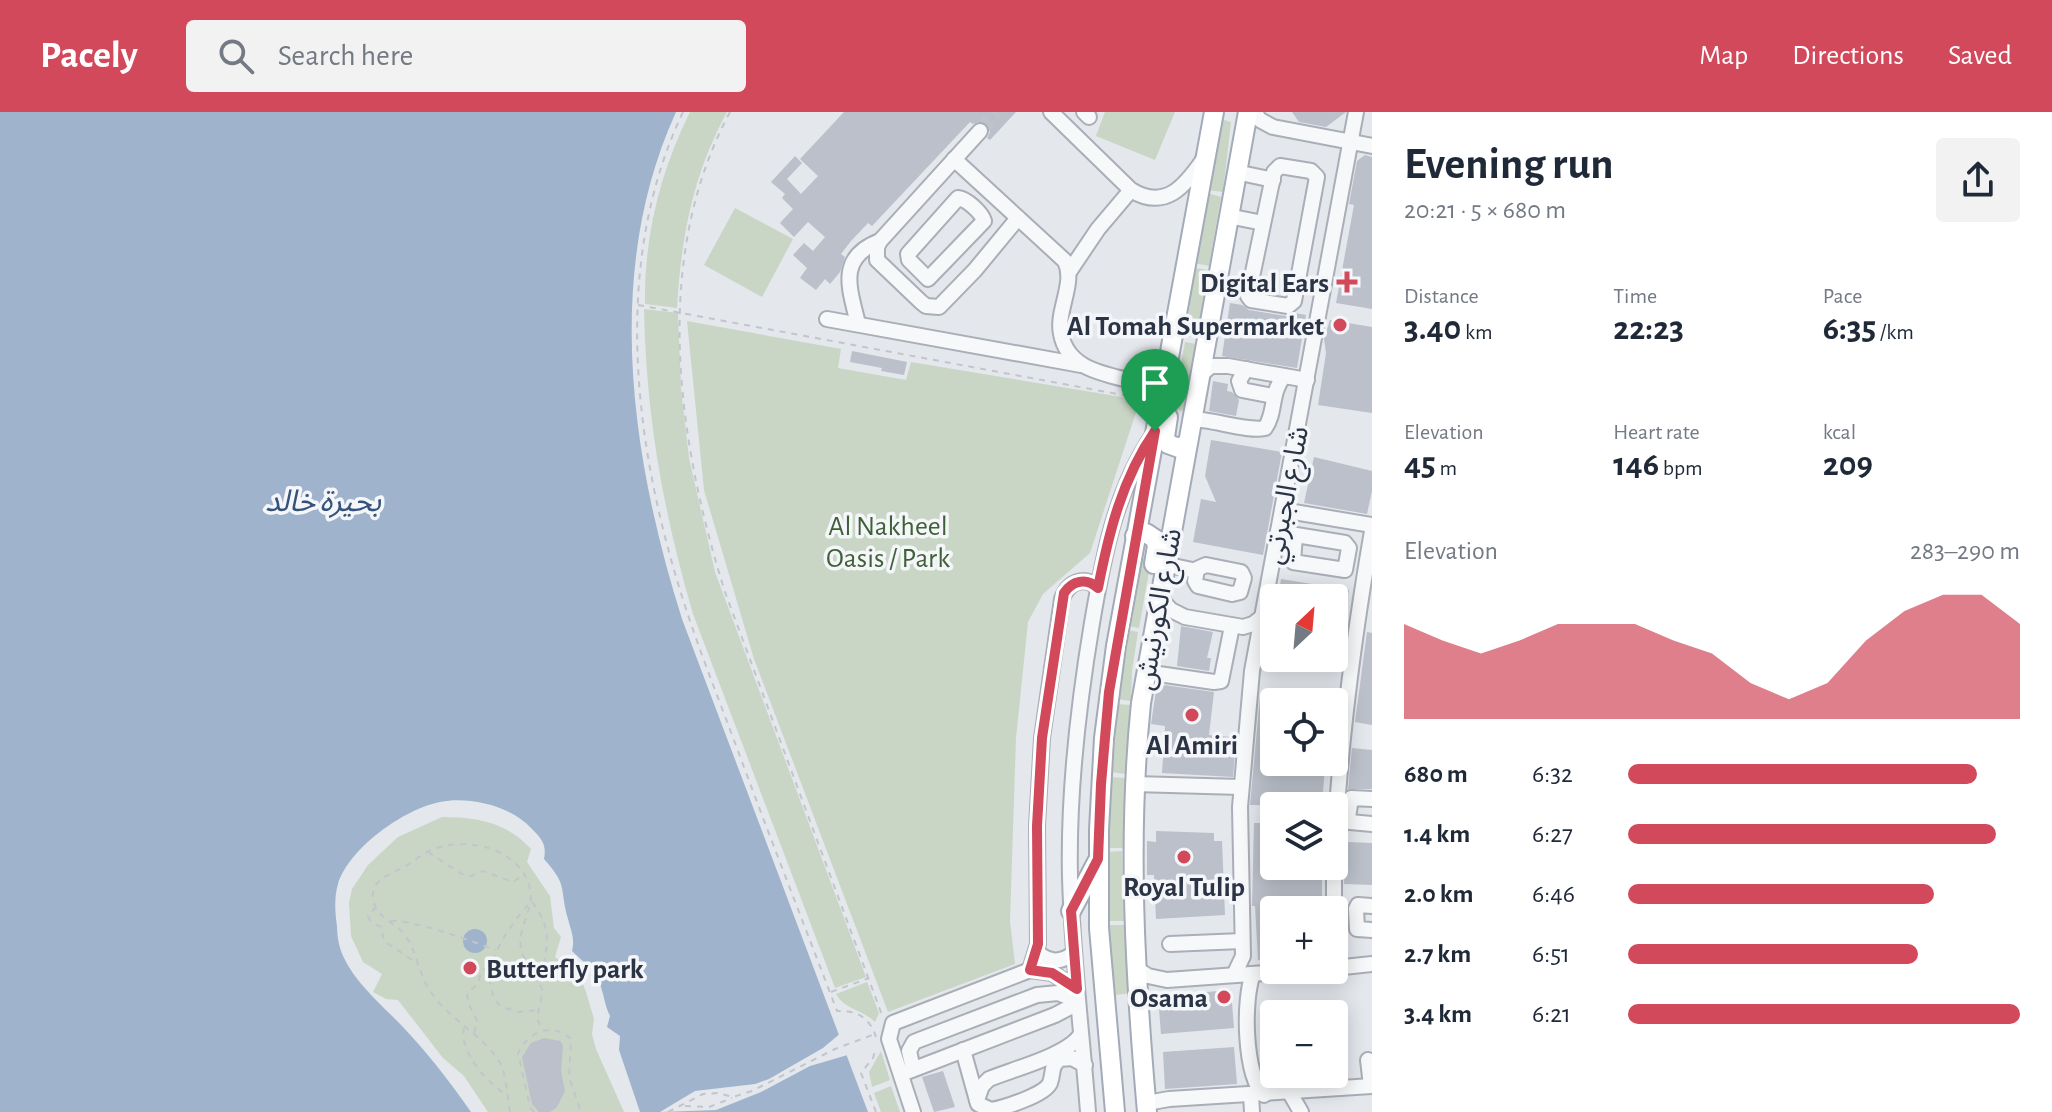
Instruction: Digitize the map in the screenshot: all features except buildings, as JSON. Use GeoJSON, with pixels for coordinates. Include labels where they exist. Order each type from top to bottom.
{"type":"FeatureCollection","features":[{"type":"Feature","properties":{"kind":"main road","name":"شارع الكورنيش"},"geometry":{"type":"LineString","coordinates":[[1115,1112],[1100,947],[1098,859],[1107,707],[1135,536],[1214,112]]}},
{"type":"Feature","properties":{"kind":"main road","name":"شارع الكورنيش"},"geometry":{"type":"LineString","coordinates":[[1147,1108],[1133,894],[1134,784],[1145,672],[1248,112]]}},
{"type":"Feature","properties":{"kind":"main road"},"geometry":{"type":"LineString","coordinates":[[1163,393],[1171,397],[1166,440],[1175,448],[1186,444]]}},
{"type":"Feature","properties":{"kind":"main road"},"geometry":{"type":"LineString","coordinates":[[1135,536],[1146,533],[1157,542],[1151,580],[1158,596]]}},
{"type":"Feature","properties":{"kind":"main road"},"geometry":{"type":"LineString","coordinates":[[1071,911],[1098,859]]}},
{"type":"Feature","properties":{"kind":"street"},"geometry":{"type":"LineString","coordinates":[[1051,112],[1131,190],[1150,198],[1166,196],[1182,187],[1205,156]]}},
{"type":"Feature","properties":{"kind":"street"},"geometry":{"type":"LineString","coordinates":[[1254,112],[1260,120],[1273,127],[1372,146]]}},
{"type":"Feature","properties":{"kind":"street","name":"شارع الجبرتي"},"geometry":{"type":"LineString","coordinates":[[1268,584],[1356,112]]}},
{"type":"Feature","properties":{"kind":"street"},"geometry":{"type":"LineString","coordinates":[[858,324],[849,272],[858,254],[880,241],[980,131]]}},
{"type":"Feature","properties":{"kind":"street"},"geometry":{"type":"LineString","coordinates":[[954,159],[1058,254],[1069,272]]}},
{"type":"Feature","properties":{"kind":"street"},"geometry":{"type":"LineString","coordinates":[[1280,166],[1311,171],[1317,177],[1291,306],[1254,301],[1248,296],[1273,180],[1275,169],[1280,166]]}},
{"type":"Feature","properties":{"kind":"street"},"geometry":{"type":"LineString","coordinates":[[1236,172],[1273,180]]}},
{"type":"Feature","properties":{"kind":"street"},"geometry":{"type":"LineString","coordinates":[[1081,365],[1065,346],[1060,330],[1061,307],[1069,272],[1098,229],[1131,190]]}},
{"type":"Feature","properties":{"kind":"street"},"geometry":{"type":"LineString","coordinates":[[928,279],[984,220],[962,198],[957,199],[908,254],[909,260],[928,279],[949,298]]}},
{"type":"Feature","properties":{"kind":"street"},"geometry":{"type":"LineString","coordinates":[[1228,216],[1263,223]]}},
{"type":"Feature","properties":{"kind":"street"},"geometry":{"type":"LineString","coordinates":[[880,241],[876,253],[880,266],[921,302],[933,308],[939,307],[1018,218]]}},
{"type":"Feature","properties":{"kind":"street"},"geometry":{"type":"LineString","coordinates":[[948,258],[964,269],[975,270]]}},
{"type":"Feature","properties":{"kind":"street"},"geometry":{"type":"LineString","coordinates":[[827,319],[1081,365],[1099,373],[1137,380],[1163,393]]}},
{"type":"Feature","properties":{"kind":"street"},"geometry":{"type":"LineString","coordinates":[[1200,375],[1216,365],[1307,380]]}},
{"type":"Feature","properties":{"kind":"street"},"geometry":{"type":"LineString","coordinates":[[1246,369],[1239,381],[1242,390],[1273,396]]}},
{"type":"Feature","properties":{"kind":"street"},"geometry":{"type":"LineString","coordinates":[[1191,419],[1261,429],[1269,424],[1273,396],[1284,376]]}},
{"type":"Feature","properties":{"kind":"street"},"geometry":{"type":"LineString","coordinates":[[1088,1112],[1071,911],[1074,762],[1082,686],[1108,539],[1121,498],[1138,459],[1155,431]]}},
{"type":"Feature","properties":{"kind":"street"},"geometry":{"type":"LineString","coordinates":[[1282,510],[1372,528],[1366,597],[1341,750],[1338,792]]}},
{"type":"Feature","properties":{"kind":"street"},"geometry":{"type":"LineString","coordinates":[[1278,532],[1295,535]]}},
{"type":"Feature","properties":{"kind":"street"},"geometry":{"type":"LineString","coordinates":[[1164,564],[1197,571]]}},
{"type":"Feature","properties":{"kind":"street"},"geometry":{"type":"LineString","coordinates":[[1030,970],[1037,952],[1039,786],[1046,704],[1060,612],[1064,593],[1073,583],[1086,581],[1098,588]]}},
{"type":"Feature","properties":{"kind":"street"},"geometry":{"type":"LineString","coordinates":[[1158,596],[1180,615],[1232,626],[1248,626],[1260,618]]}},
{"type":"Feature","properties":{"kind":"street"},"geometry":{"type":"LineString","coordinates":[[1145,672],[1221,681],[1232,626]]}},
{"type":"Feature","properties":{"kind":"street","name":"شارع الجبرتي"},"geometry":{"type":"LineString","coordinates":[[1234,975],[1242,961],[1241,787],[1249,696],[1260,629]]}},
{"type":"Feature","properties":{"kind":"street"},"geometry":{"type":"LineString","coordinates":[[1134,784],[1241,787]]}},
{"type":"Feature","properties":{"kind":"street"},"geometry":{"type":"LineString","coordinates":[[1372,799],[1351,798],[1348,818],[1350,822],[1372,824]]}},
{"type":"Feature","properties":{"kind":"street"},"geometry":{"type":"LineString","coordinates":[[1372,906],[1358,905],[1356,909],[1357,929],[1372,930]]}},
{"type":"Feature","properties":{"kind":"street"},"geometry":{"type":"LineString","coordinates":[[1170,944],[1242,941]]}},
{"type":"Feature","properties":{"kind":"street"},"geometry":{"type":"LineString","coordinates":[[1037,952],[1052,961],[1064,960],[1074,953]]}},
{"type":"Feature","properties":{"kind":"street"},"geometry":{"type":"LineString","coordinates":[[1348,967],[1372,964]]}},
{"type":"Feature","properties":{"kind":"street"},"geometry":{"type":"LineString","coordinates":[[1137,969],[1148,976],[1167,980],[1260,973]]}},
{"type":"Feature","properties":{"kind":"street"},"geometry":{"type":"LineString","coordinates":[[907,1072],[889,1039],[893,1023],[1030,970],[1052,973],[1078,998]]}},
{"type":"Feature","properties":{"kind":"street"},"geometry":{"type":"LineString","coordinates":[[1252,1112],[1258,1095],[1251,1062],[1246,1002],[1253,974]]}},
{"type":"Feature","properties":{"kind":"street"},"geometry":{"type":"LineString","coordinates":[[913,1112],[907,1072],[910,1046],[1037,995],[1058,993],[1078,998]]}},
{"type":"Feature","properties":{"kind":"street"},"geometry":{"type":"LineString","coordinates":[[1055,1015],[1078,998]]}},
{"type":"Feature","properties":{"kind":"street"},"geometry":{"type":"LineString","coordinates":[[907,1072],[1055,1015],[1064,1014],[1080,1027]]}},
{"type":"Feature","properties":{"kind":"street"},"geometry":{"type":"LineString","coordinates":[[963,1050],[977,1100],[982,1107],[991,1110],[1044,1091],[1050,1083],[1058,1056],[1071,1046],[1080,1027]]}},
{"type":"Feature","properties":{"kind":"street"},"geometry":{"type":"LineString","coordinates":[[977,1100],[989,1079],[1032,1061],[1058,1056],[1072,1058],[1085,1065]]}},
{"type":"Feature","properties":{"kind":"street"},"geometry":{"type":"LineString","coordinates":[[1147,1108],[1163,1099],[1372,1086],[1368,1060]]}},
{"type":"Feature","properties":{"kind":"street"},"geometry":{"type":"LineString","coordinates":[[1032,1061],[1051,1073]]}},
{"type":"Feature","properties":{"kind":"street"},"geometry":{"type":"LineString","coordinates":[[969,1072],[989,1079]]}},
{"type":"Feature","properties":{"kind":"street"},"geometry":{"type":"LineString","coordinates":[[1290,1093],[1301,1112]]}},
{"type":"Feature","properties":{"kind":"path"},"geometry":{"type":"LineString","coordinates":[[683,112],[664,154],[650,203],[641,254],[637,305],[647,444],[659,511],[676,577],[710,677],[837,1011],[858,1014],[869,1022],[880,1037]]}},
{"type":"Feature","properties":{"kind":"path"},"geometry":{"type":"LineString","coordinates":[[730,112],[708,160],[692,209],[685,249],[680,311],[681,361],[689,437],[711,549],[740,635],[881,1010],[880,1021]]}},
{"type":"Feature","properties":{"kind":"path"},"geometry":{"type":"LineString","coordinates":[[637,305],[1163,393]]}},
{"type":"Feature","properties":{"kind":"path"},"geometry":{"type":"LineString","coordinates":[[510,1112],[499,1061],[432,994],[420,977],[405,936],[376,907],[374,891],[381,879],[412,863],[427,851],[448,845],[473,844],[501,854],[525,874],[530,902],[520,945],[543,991],[538,1010],[542,1030]]}},
{"type":"Feature","properties":{"kind":"path"},"geometry":{"type":"LineString","coordinates":[[427,851],[462,874],[471,876],[483,871],[513,882],[525,874]]}},
{"type":"Feature","properties":{"kind":"path"},"geometry":{"type":"LineString","coordinates":[[530,902],[497,950],[490,983],[500,1006],[518,1012],[538,1010]]}},
{"type":"Feature","properties":{"kind":"path"},"geometry":{"type":"LineString","coordinates":[[530,902],[541,914],[548,934],[540,983]]}},
{"type":"Feature","properties":{"kind":"path"},"geometry":{"type":"LineString","coordinates":[[376,907],[368,916],[371,922],[381,927],[384,941],[418,965]]}},
{"type":"Feature","properties":{"kind":"path"},"geometry":{"type":"LineString","coordinates":[[388,922],[401,921],[497,950]]}},
{"type":"Feature","properties":{"kind":"path"},"geometry":{"type":"LineString","coordinates":[[473,1034],[477,1021],[467,993],[478,984],[481,971],[492,966]]}},
{"type":"Feature","properties":{"kind":"path"},"geometry":{"type":"LineString","coordinates":[[830,993],[869,978]]}},
{"type":"Feature","properties":{"kind":"path"},"geometry":{"type":"LineString","coordinates":[[876,1112],[861,1073],[876,1052],[879,1027]]}},
{"type":"Feature","properties":{"kind":"path"},"geometry":{"type":"LineString","coordinates":[[464,1028],[463,1044],[468,1053],[491,1083],[506,1094]]}},
{"type":"Feature","properties":{"kind":"path"},"geometry":{"type":"LineString","coordinates":[[534,1112],[530,1107],[518,1053],[530,1037],[542,1030],[556,1029],[571,1039],[569,1077],[581,1112]]}},
{"type":"Feature","properties":{"kind":"path"},"geometry":{"type":"LineString","coordinates":[[684,1106],[709,1107],[770,1083],[847,1044],[877,1033]]}},
{"type":"Feature","properties":{"kind":"path"},"geometry":{"type":"LineString","coordinates":[[668,1112],[710,1093],[733,1097]]}},
{"type":"Feature","properties":{"kind":"green space"},"geometry":{"type":"Polygon","coordinates":[[[690,112],[727,112],[697,183],[682,257],[677,308],[645,304],[647,254],[656,205],[670,158],[690,112]]]}},
{"type":"Feature","properties":{"kind":"green space"},"geometry":{"type":"Polygon","coordinates":[[[1105,112],[1175,112],[1155,160],[1096,136],[1105,112]]]}},
{"type":"Feature","properties":{"kind":"green space"},"geometry":{"type":"Polygon","coordinates":[[[1221,119],[1231,122],[1223,192],[1208,190],[1221,119]]]}},
{"type":"Feature","properties":{"kind":"green space"},"geometry":{"type":"Polygon","coordinates":[[[1207,193],[1221,197],[1209,266],[1194,263],[1207,193]]]}},
{"type":"Feature","properties":{"kind":"green space"},"geometry":{"type":"Polygon","coordinates":[[[735,208],[793,239],[762,297],[704,265],[735,208]]]}},
{"type":"Feature","properties":{"kind":"green space"},"geometry":{"type":"Polygon","coordinates":[[[1194,268],[1209,270],[1197,338],[1186,336],[1194,268]]]}},
{"type":"Feature","properties":{"kind":"green space"},"geometry":{"type":"Polygon","coordinates":[[[644,309],[678,313],[681,389],[689,458],[715,572],[866,977],[835,988],[693,614],[658,463],[648,387],[644,309]]]}},
{"type":"Feature","properties":{"kind":"green space","name":"Al Nakheel Oasis / Park"},"geometry":{"type":"Polygon","coordinates":[[[687,321],[841,349],[838,368],[906,380],[911,362],[1140,400],[1090,553],[1043,594],[1028,622],[1016,738],[1010,921],[1015,964],[888,1012],[754,659],[704,490],[687,321]]]}},
{"type":"Feature","properties":{"kind":"green space"},"geometry":{"type":"Polygon","coordinates":[[[1185,342],[1196,344],[1183,411],[1173,409],[1185,342]]]}},
{"type":"Feature","properties":{"kind":"green space"},"geometry":{"type":"Polygon","coordinates":[[[1141,558],[1151,560],[1139,628],[1128,626],[1141,558]]]}},
{"type":"Feature","properties":{"kind":"green space"},"geometry":{"type":"Polygon","coordinates":[[[1127,630],[1138,632],[1131,701],[1117,699],[1127,630]]]}},
{"type":"Feature","properties":{"kind":"green space"},"geometry":{"type":"Polygon","coordinates":[[[1117,704],[1131,705],[1126,774],[1110,772],[1117,704]]]}},
{"type":"Feature","properties":{"kind":"green space"},"geometry":{"type":"Polygon","coordinates":[[[1110,777],[1125,778],[1123,848],[1107,848],[1110,777]]]}},
{"type":"Feature","properties":{"kind":"green space","name":"Butterfly park"},"geometry":{"type":"Polygon","coordinates":[[[442,817],[490,823],[512,833],[531,849],[527,862],[550,896],[554,928],[561,937],[555,957],[580,977],[594,1019],[592,1034],[596,1049],[624,1112],[488,1112],[464,1076],[443,1058],[398,1000],[386,999],[373,992],[382,974],[363,962],[351,936],[349,903],[352,889],[368,865],[398,837],[442,817]]]}},
{"type":"Feature","properties":{"kind":"green space"},"geometry":{"type":"Polygon","coordinates":[[[1122,851],[1124,921],[1109,921],[1107,852],[1122,851]]]}},
{"type":"Feature","properties":{"kind":"green space"},"geometry":{"type":"Polygon","coordinates":[[[1109,925],[1124,925],[1130,993],[1115,995],[1109,925]]]}},
{"type":"Feature","properties":{"kind":"green space"},"geometry":{"type":"Polygon","coordinates":[[[867,982],[879,1013],[875,1022],[844,1003],[836,994],[867,982]]]}},
{"type":"Feature","properties":{"kind":"green space"},"geometry":{"type":"Polygon","coordinates":[[[881,1051],[890,1080],[872,1087],[869,1072],[881,1051]]]}},
{"type":"Feature","properties":{"kind":"green space"},"geometry":{"type":"Polygon","coordinates":[[[891,1086],[900,1112],[881,1112],[874,1093],[891,1086]]]}},
{"type":"Feature","properties":{"kind":"water","name":"بحيرة خالد"},"geometry":{"type":"Polygon","coordinates":[[[0,112],[676,112],[653,173],[639,236],[632,300],[632,365],[638,430],[649,494],[682,619],[868,1112],[640,1112],[619,1050],[620,1036],[607,1027],[610,1016],[597,977],[572,951],[573,938],[562,888],[544,859],[545,849],[538,835],[523,820],[489,804],[451,800],[410,813],[366,844],[344,870],[335,905],[338,941],[348,966],[447,1078],[471,1112],[0,1112],[0,112]]]}},
{"type":"Feature","properties":{"kind":"water"},"geometry":{"type":"Polygon","coordinates":[[[475,929],[483,933],[487,941],[483,949],[475,953],[467,949],[463,941],[467,933],[475,929]]]}},
{"type":"Feature","properties":{"kind":"pier"},"geometry":{"type":"Polygon","coordinates":[[[842,1032],[851,1054],[810,1066],[761,1092],[716,1110],[660,1112],[695,1091],[755,1084],[769,1079],[823,1048],[842,1032]]]}},
{"type":"Feature","properties":{"kind":"tunnel"},"geometry":{"type":"LineString","coordinates":[[980,131],[996,112]]}},
{"type":"Feature","properties":{"kind":"place","name":"Digital Ears"},"geometry":{"type":"Point","coordinates":[1347,282]}},
{"type":"Feature","properties":{"kind":"place","name":"Al Tomah Supermarket"},"geometry":{"type":"Point","coordinates":[1340,325]}},
{"type":"Feature","properties":{"kind":"place","name":"Al Amiri"},"geometry":{"type":"Point","coordinates":[1192,715]}},
{"type":"Feature","properties":{"kind":"place","name":"Royal Tulip"},"geometry":{"type":"Point","coordinates":[1184,857]}},
{"type":"Feature","properties":{"kind":"place","name":"Butterfly park"},"geometry":{"type":"Point","coordinates":[470,968]}},
{"type":"Feature","properties":{"kind":"place","name":"Osama"},"geometry":{"type":"Point","coordinates":[1224,997]}},
{"type":"Feature","properties":{"kind":"route"},"geometry":{"type":"LineString","coordinates":[[1155,431],[1109,692],[1098,859],[1071,911],[1077,989],[1052,973],[1030,970],[1035,962],[1038,944],[1039,786],[1051,667],[1064,593],[1079,581],[1093,583],[1098,588],[1108,539],[1121,498],[1138,459],[1155,431]]}}]}
